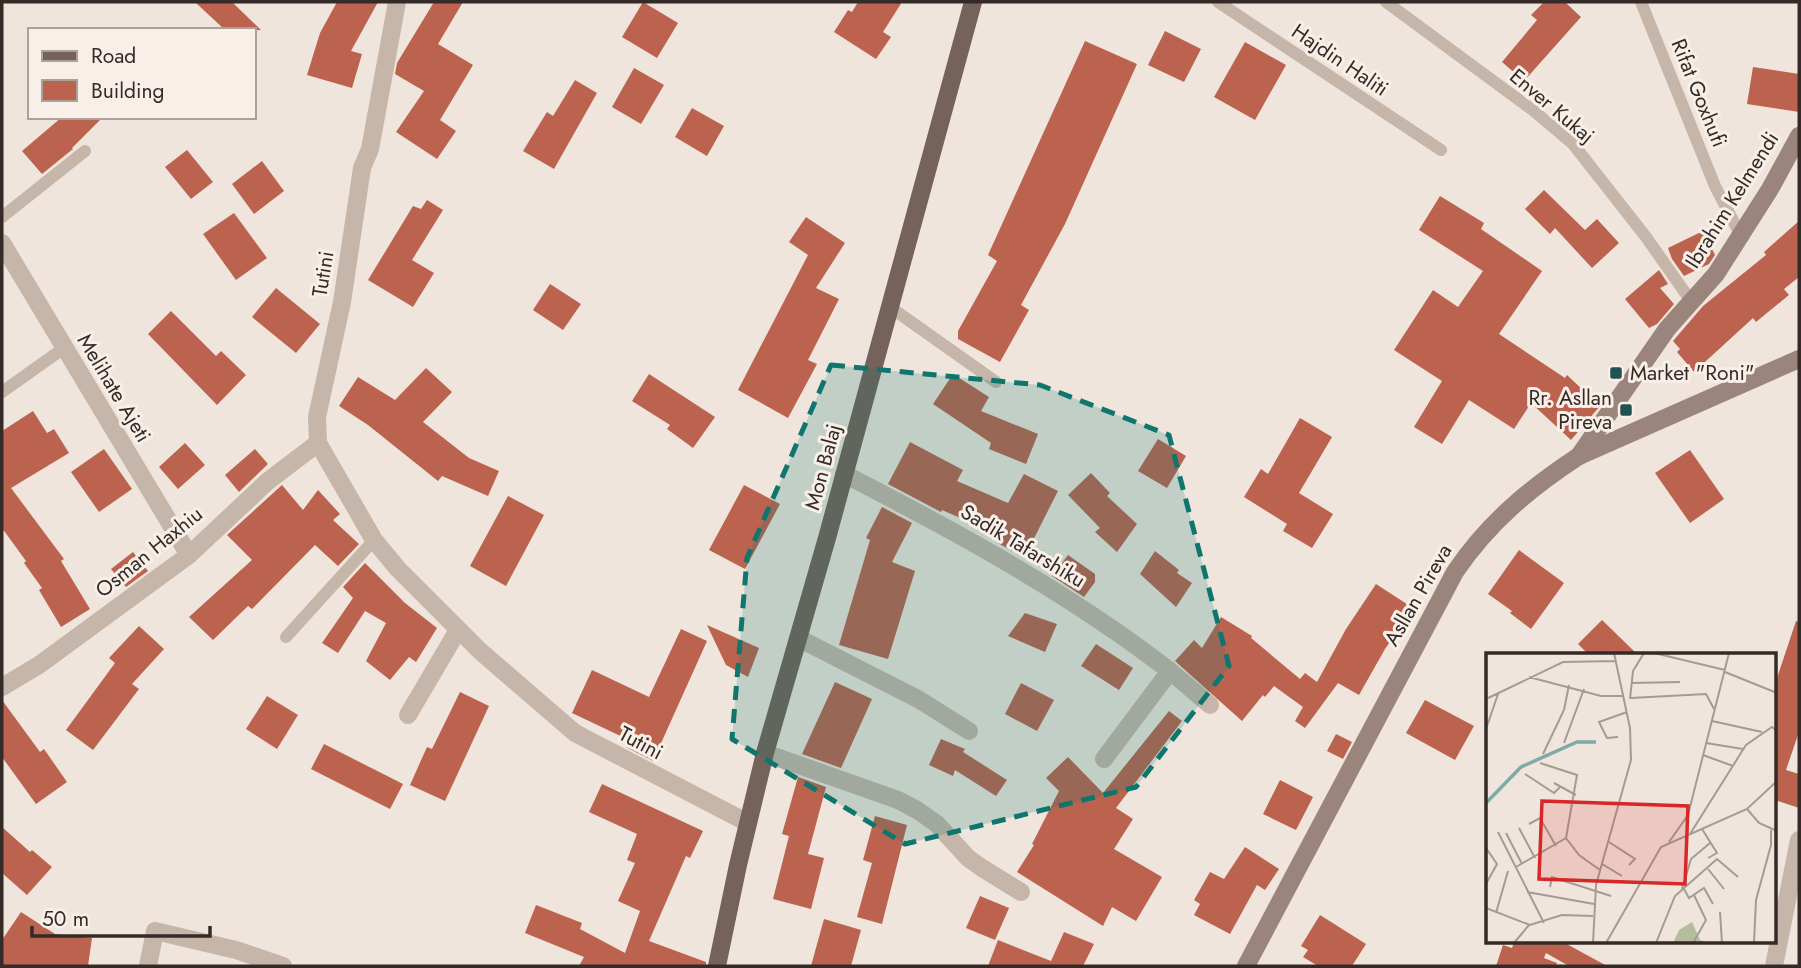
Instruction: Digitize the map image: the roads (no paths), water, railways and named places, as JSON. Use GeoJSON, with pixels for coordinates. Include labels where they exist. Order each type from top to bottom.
{"type":"FeatureCollection","features":[{"type":"Feature","properties":{"kind":"main road","name":"Mon Balaj"},"geometry":{"type":"LineString","coordinates":[[717,966],[765,753],[973,2]]}},
{"type":"Feature","properties":{"kind":"street","name":"Tutini"},"geometry":{"type":"LineString","coordinates":[[397,2],[370,149],[362,169],[342,302],[317,416],[318,443],[374,540],[406,577],[480,651],[575,733],[748,823]]}},
{"type":"Feature","properties":{"kind":"street","name":"Ibrahim Kelmendi"},"geometry":{"type":"LineString","coordinates":[[1579,456],[1647,355],[1716,274],[1770,189],[1799,136]]}},
{"type":"Feature","properties":{"kind":"street","name":"Melihate Ajeti"},"geometry":{"type":"LineString","coordinates":[[2,243],[189,555]]}},
{"type":"Feature","properties":{"kind":"street","name":"Asllan Pireva"},"geometry":{"type":"LineString","coordinates":[[1246,966],[1455,572],[1470,549],[1500,516],[1546,477],[1579,456],[1799,359]]}},
{"type":"Feature","properties":{"kind":"street","name":"Osman Haxhiu"},"geometry":{"type":"LineString","coordinates":[[2,687],[39,665],[189,555],[268,481],[318,443]]}},
{"type":"Feature","properties":{"kind":"street","name":"Sadik Tafarshiku"},"geometry":{"type":"LineString","coordinates":[[844,474],[937,522],[1066,598],[1134,643],[1210,705]]}},
{"type":"Feature","properties":{"kind":"street"},"geometry":{"type":"LineString","coordinates":[[408,715],[458,630]]}},
{"type":"Feature","properties":{"kind":"street"},"geometry":{"type":"LineString","coordinates":[[798,638],[918,699],[969,731]]}},
{"type":"Feature","properties":{"kind":"street"},"geometry":{"type":"LineString","coordinates":[[1104,759],[1170,671]]}},
{"type":"Feature","properties":{"kind":"street"},"geometry":{"type":"LineString","coordinates":[[765,753],[898,800],[917,810],[937,824],[968,858],[1021,892]]}},
{"type":"Feature","properties":{"kind":"street"},"geometry":{"type":"LineString","coordinates":[[1774,966],[1799,840]]}},
{"type":"Feature","properties":{"kind":"street"},"geometry":{"type":"LineString","coordinates":[[148,966],[155,931],[236,950],[283,966]]}},
{"type":"Feature","properties":{"kind":"lane","name":"Hajdin Haliti"},"geometry":{"type":"LineString","coordinates":[[1218,2],[1441,150]]}},
{"type":"Feature","properties":{"kind":"lane","name":"Enver Kukaj"},"geometry":{"type":"LineString","coordinates":[[1385,2],[1534,111],[1573,144],[1646,237],[1691,301]]}},
{"type":"Feature","properties":{"kind":"lane","name":"Rifat Goxhufi"},"geometry":{"type":"LineString","coordinates":[[1641,2],[1716,186],[1741,236]]}},
{"type":"Feature","properties":{"kind":"lane"},"geometry":{"type":"LineString","coordinates":[[2,217],[85,151]]}},
{"type":"Feature","properties":{"kind":"lane"},"geometry":{"type":"LineString","coordinates":[[890,307],[996,383]]}},
{"type":"Feature","properties":{"kind":"lane"},"geometry":{"type":"LineString","coordinates":[[2,392],[64,348]]}},
{"type":"Feature","properties":{"kind":"lane"},"geometry":{"type":"LineString","coordinates":[[286,637],[374,540]]}},
{"type":"Feature","properties":{"kind":"place","name":"Market \"Roni\""},"geometry":{"type":"Point","coordinates":[1616,373]}},
{"type":"Feature","properties":{"kind":"place","name":"Rr. Asllan Pireva"},"geometry":{"type":"Point","coordinates":[1626,410]}}]}
